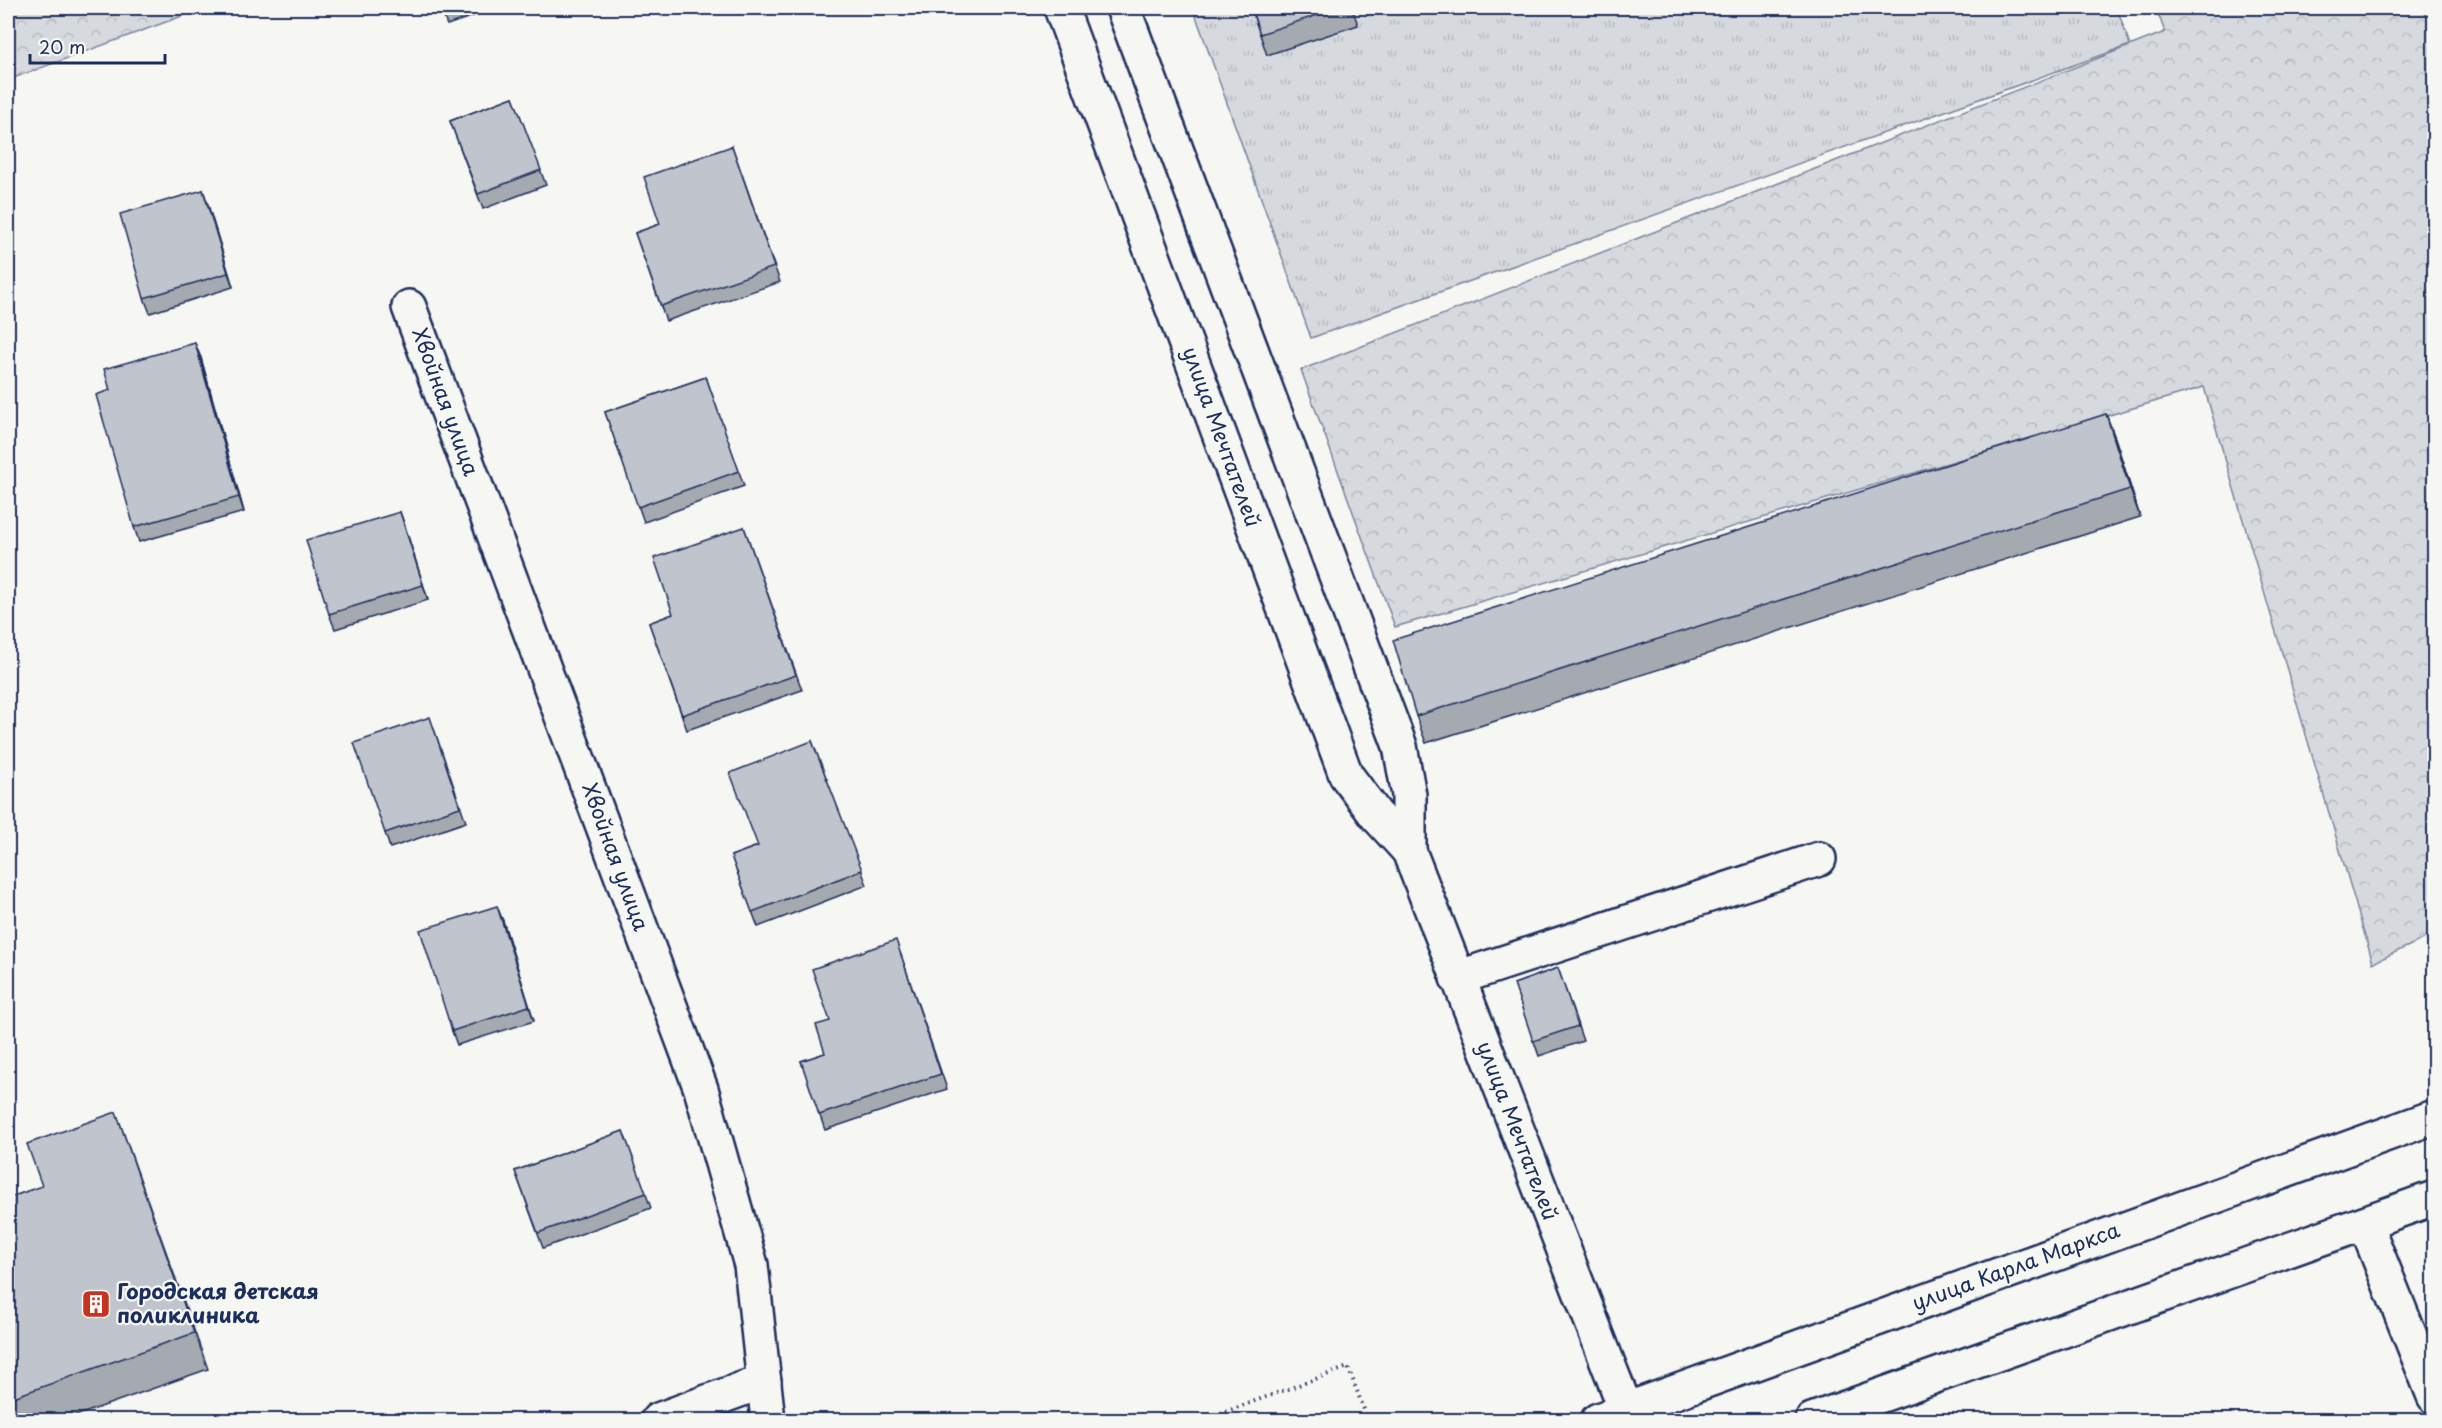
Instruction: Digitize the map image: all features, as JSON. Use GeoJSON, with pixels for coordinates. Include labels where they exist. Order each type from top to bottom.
{"type":"FeatureCollection","features":[{"type":"Feature","properties":{"kind":"street","name":"улица Мечтателей"},"geometry":{"type":"LineString","coordinates":[[1061,8],[1346,775],[1376,815],[1409,851]]}},
{"type":"Feature","properties":{"kind":"street","name":"улица Мечтателей"},"geometry":{"type":"LineString","coordinates":[[1123,8],[1400,746],[1409,795],[1409,851],[1623,1418]]}},
{"type":"Feature","properties":{"kind":"street","name":"Хвойная улица"},"geometry":{"type":"LineString","coordinates":[[410,307],[701,1089],[751,1265],[768,1420]]}},
{"type":"Feature","properties":{"kind":"street"},"geometry":{"type":"LineString","coordinates":[[1458,978],[1819,859]]}},
{"type":"Feature","properties":{"kind":"street","name":"улица Карла Маркса"},"geometry":{"type":"LineString","coordinates":[[1623,1418],[2434,1116]]}},
{"type":"Feature","properties":{"kind":"street"},"geometry":{"type":"LineString","coordinates":[[1812,1420],[2434,1198]]}},
{"type":"Feature","properties":{"kind":"street"},"geometry":{"type":"LineString","coordinates":[[2365,1223],[2434,1396]]}},
{"type":"Feature","properties":{"kind":"street"},"geometry":{"type":"LineString","coordinates":[[658,1420],[764,1381]]}},
{"type":"Feature","properties":{"kind":"path"},"geometry":{"type":"LineString","coordinates":[[1203,1420],[1348,1367],[1368,1420]]}},
{"type":"Feature","properties":{"kind":"green space"},"geometry":{"type":"Polygon","coordinates":[[[8,8],[204,8],[8,80],[8,8]]]}},
{"type":"Feature","properties":{"kind":"green space"},"geometry":{"type":"Polygon","coordinates":[[[1193,8],[2117,8],[2130,45],[1311,338],[1193,8]]]}},
{"type":"Feature","properties":{"kind":"green space"},"geometry":{"type":"Polygon","coordinates":[[[2156,8],[2434,8],[2434,934],[2373,963],[2204,387],[1395,627],[1301,370],[2165,32],[2156,8]]]}},
{"type":"Feature","properties":{"kind":"building"},"geometry":{"type":"Polygon","coordinates":[[[1251,8],[1339,8],[1260,34],[1251,8]]]}},
{"type":"Feature","properties":{"kind":"building"},"geometry":{"type":"Polygon","coordinates":[[[513,97],[541,170],[478,194],[450,121],[513,97]]]}},
{"type":"Feature","properties":{"kind":"building"},"geometry":{"type":"Polygon","coordinates":[[[732,146],[774,267],[661,306],[635,233],[660,224],[644,177],[732,146]]]}},
{"type":"Feature","properties":{"kind":"building"},"geometry":{"type":"Polygon","coordinates":[[[203,190],[228,273],[144,298],[120,214],[203,190]]]}},
{"type":"Feature","properties":{"kind":"building"},"geometry":{"type":"Polygon","coordinates":[[[195,343],[239,497],[134,527],[96,395],[110,390],[104,369],[195,343]]]}},
{"type":"Feature","properties":{"kind":"building"},"geometry":{"type":"Polygon","coordinates":[[[706,377],[739,471],[638,507],[605,412],[706,377]]]}},
{"type":"Feature","properties":{"kind":"building"},"geometry":{"type":"Polygon","coordinates":[[[2106,414],[2130,489],[1416,716],[1393,640],[2106,414]]]}},
{"type":"Feature","properties":{"kind":"building"},"geometry":{"type":"Polygon","coordinates":[[[400,512],[423,585],[329,614],[306,540],[400,512]]]}},
{"type":"Feature","properties":{"kind":"building"},"geometry":{"type":"Polygon","coordinates":[[[744,527],[796,675],[682,715],[649,623],[673,614],[654,558],[744,527]]]}},
{"type":"Feature","properties":{"kind":"building"},"geometry":{"type":"Polygon","coordinates":[[[430,717],[460,807],[385,833],[354,743],[430,717]]]}},
{"type":"Feature","properties":{"kind":"building"},"geometry":{"type":"Polygon","coordinates":[[[812,741],[862,870],[752,912],[731,856],[758,846],[730,773],[812,741]]]}},
{"type":"Feature","properties":{"kind":"building"},"geometry":{"type":"Polygon","coordinates":[[[497,906],[529,1006],[452,1031],[420,930],[497,906]]]}},
{"type":"Feature","properties":{"kind":"building"},"geometry":{"type":"Polygon","coordinates":[[[896,940],[941,1074],[819,1115],[801,1061],[825,1053],[816,1025],[830,1021],[812,969],[896,940]]]}},
{"type":"Feature","properties":{"kind":"building"},"geometry":{"type":"Polygon","coordinates":[[[1558,968],[1578,1026],[1533,1041],[1514,984],[1558,968]]]}},
{"type":"Feature","properties":{"kind":"building","name":"Городская детская поликлиника"},"geometry":{"type":"Polygon","coordinates":[[[116,1112],[194,1333],[8,1399],[8,1198],[42,1186],[27,1144],[116,1112]]]}},
{"type":"Feature","properties":{"kind":"building"},"geometry":{"type":"Polygon","coordinates":[[[623,1131],[646,1193],[538,1233],[515,1171],[623,1131]]]}},
{"type":"Feature","properties":{"kind":"place","name":"Городская детская поликлиника"},"geometry":{"type":"Point","coordinates":[96,1304]}}]}
